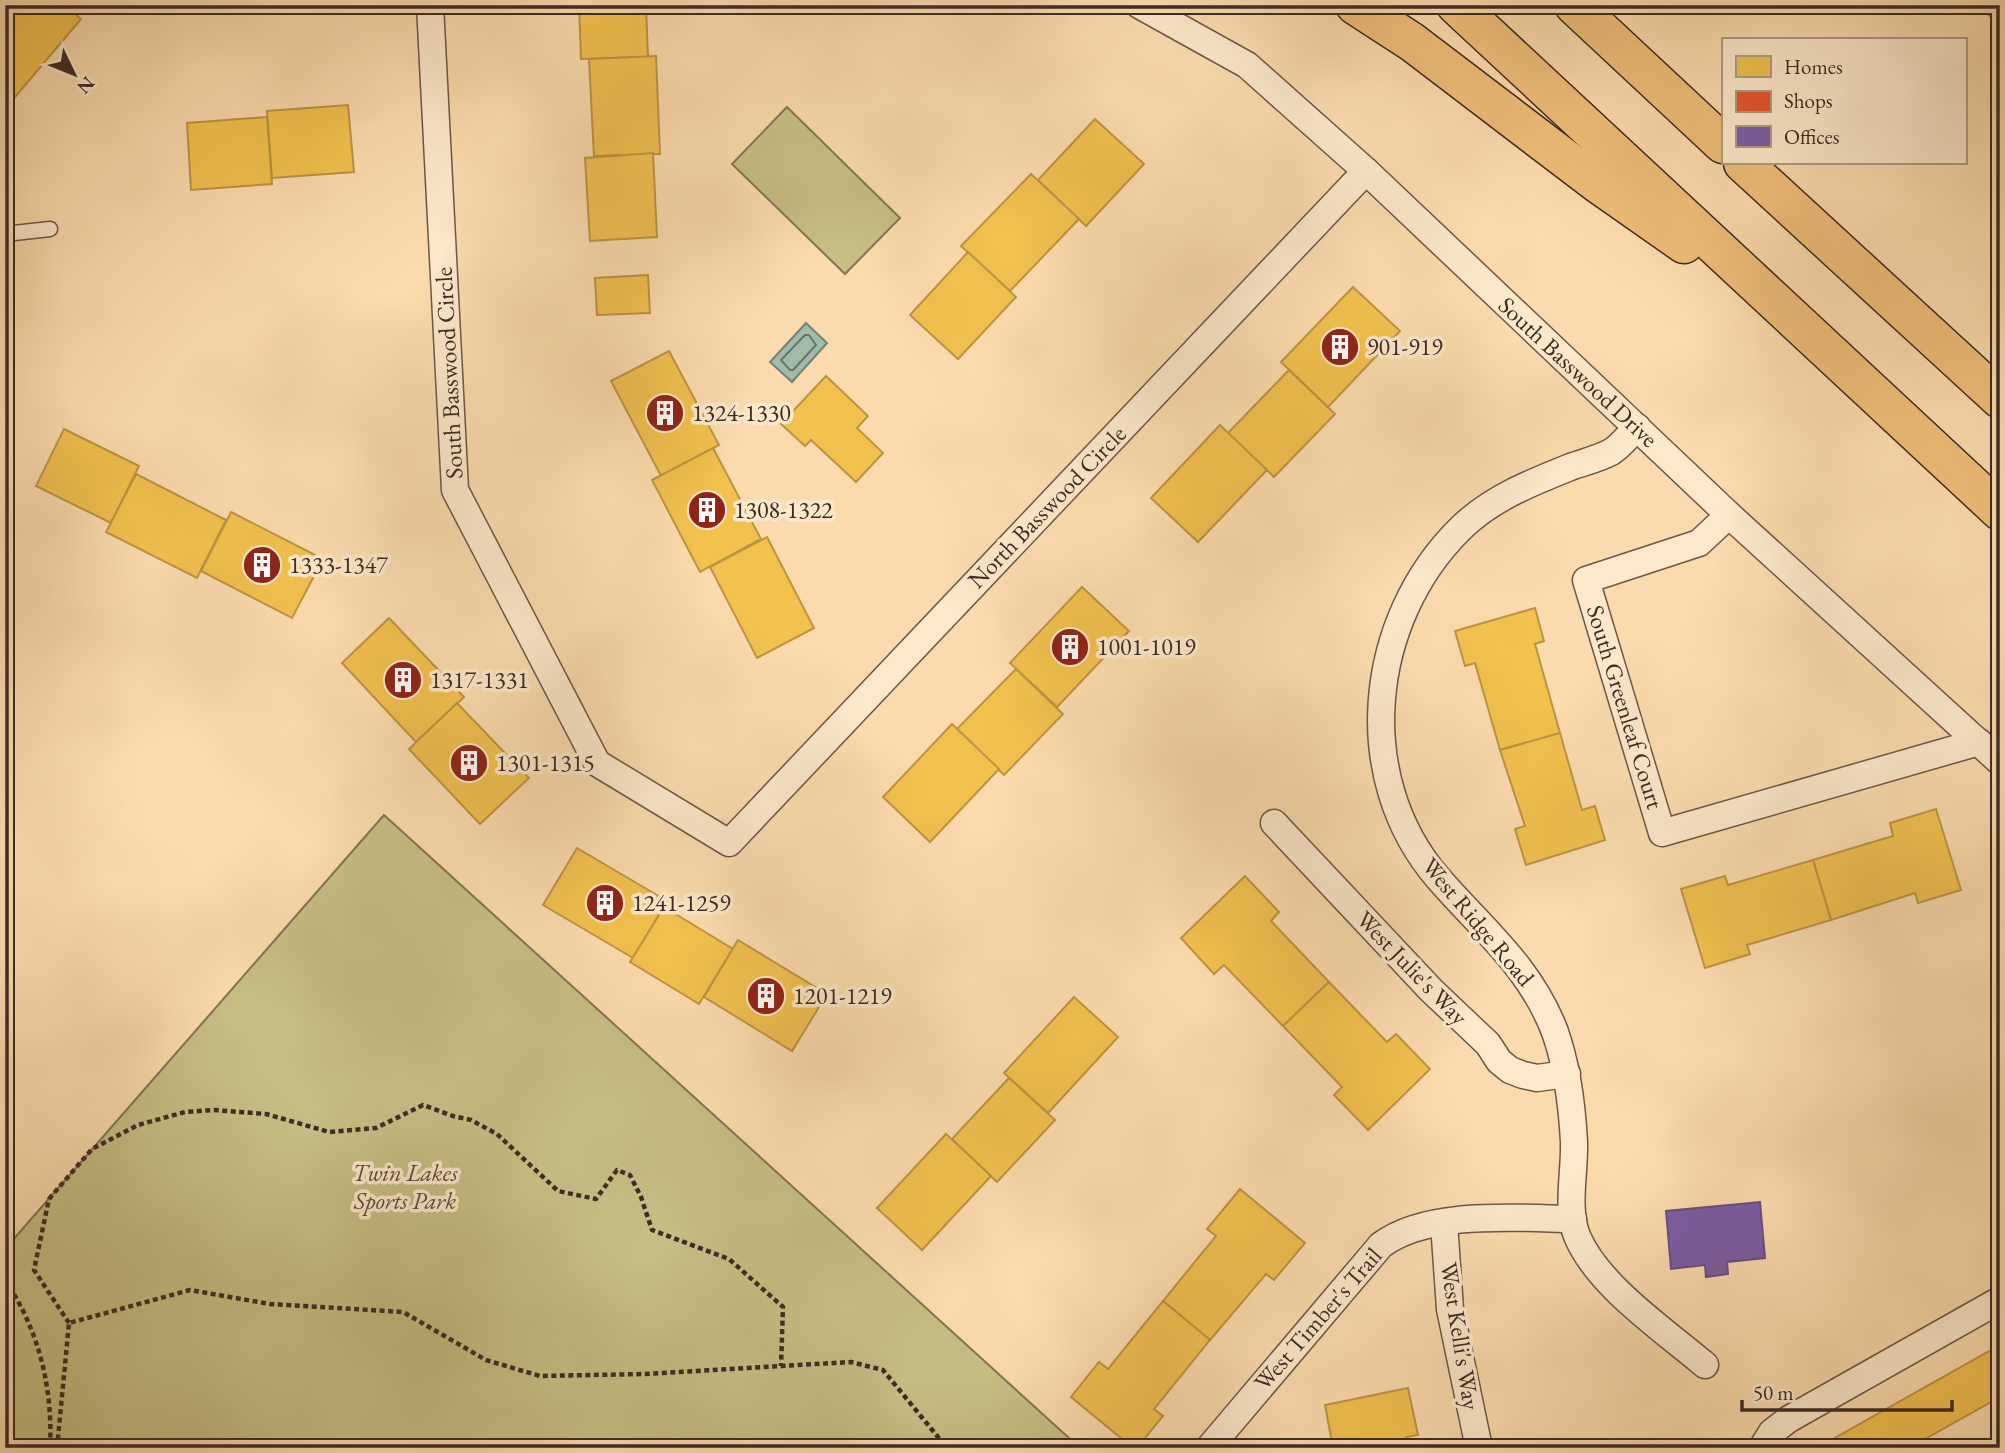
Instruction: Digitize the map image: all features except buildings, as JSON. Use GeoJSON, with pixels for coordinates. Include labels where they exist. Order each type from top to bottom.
{"type":"FeatureCollection","features":[{"type":"Feature","properties":{"kind":"highway"},"geometry":{"type":"LineString","coordinates":[[1355,5],[1412,41],[1597,183],[1806,330]]}},
{"type":"Feature","properties":{"kind":"highway"},"geometry":{"type":"LineString","coordinates":[[1456,5],[2000,510]]}},
{"type":"Feature","properties":{"kind":"highway"},"geometry":{"type":"LineString","coordinates":[[1574,5],[1722,143]]}},
{"type":"Feature","properties":{"kind":"highway"},"geometry":{"type":"LineString","coordinates":[[1597,5],[1678,102]]}},
{"type":"Feature","properties":{"kind":"highway"},"geometry":{"type":"LineString","coordinates":[[1744,164],[2000,399]]}},
{"type":"Feature","properties":{"kind":"street","name":"South Basswood Circle"},"geometry":{"type":"LineString","coordinates":[[430,5],[455,490],[597,763],[729,843]]}},
{"type":"Feature","properties":{"kind":"street","name":"South Basswood Drive"},"geometry":{"type":"LineString","coordinates":[[1139,5],[1247,65],[1366,171],[1729,515],[2000,762]]}},
{"type":"Feature","properties":{"kind":"street","name":"North Basswood Circle"},"geometry":{"type":"LineString","coordinates":[[729,843],[1366,171]]}},
{"type":"Feature","properties":{"kind":"street","name":"West Ridge Road"},"geometry":{"type":"LineString","coordinates":[[1637,427],[1612,451],[1516,490],[1486,507],[1461,527],[1427,568],[1408,599],[1395,629],[1386,662],[1382,691],[1383,751],[1394,799],[1418,850],[1437,877],[1504,948],[1531,984],[1556,1034],[1567,1074],[1574,1142],[1573,1219],[1576,1234],[1584,1250],[1599,1272],[1705,1365]]}},
{"type":"Feature","properties":{"kind":"street","name":"South Greenleaf Court"},"geometry":{"type":"LineString","coordinates":[[1729,515],[1699,543],[1586,580],[1662,833],[1979,742]]}},
{"type":"Feature","properties":{"kind":"street","name":"West Julie's Way"},"geometry":{"type":"LineString","coordinates":[[1273,823],[1431,990],[1488,1044],[1499,1061],[1510,1070],[1523,1075],[1537,1077],[1567,1074]]}},
{"type":"Feature","properties":{"kind":"street","name":"West Timber's Trail"},"geometry":{"type":"LineString","coordinates":[[1209,1448],[1381,1245],[1395,1234],[1472,1218],[1573,1219]]}},
{"type":"Feature","properties":{"kind":"street","name":"West Kelli's Way"},"geometry":{"type":"LineString","coordinates":[[1444,1223],[1450,1308],[1479,1448]]}},
{"type":"Feature","properties":{"kind":"street"},"geometry":{"type":"LineString","coordinates":[[1762,1448],[1772,1432],[1789,1419],[2000,1300]]}},
{"type":"Feature","properties":{"kind":"lane"},"geometry":{"type":"LineString","coordinates":[[5,234],[50,229]]}},
{"type":"Feature","properties":{"kind":"path"},"geometry":{"type":"LineString","coordinates":[[57,1448],[69,1324],[34,1270],[49,1199],[92,1149],[138,1125],[185,1112],[214,1110],[266,1114],[329,1132],[376,1128],[423,1105],[471,1120],[497,1134],[558,1191],[596,1199],[617,1171],[630,1175],[652,1230],[729,1259],[783,1307],[781,1366]]}},
{"type":"Feature","properties":{"kind":"path"},"geometry":{"type":"LineString","coordinates":[[5,1280],[32,1328],[46,1372],[52,1421],[50,1448]]}},
{"type":"Feature","properties":{"kind":"path"},"geometry":{"type":"LineString","coordinates":[[69,1324],[190,1290],[271,1304],[403,1312],[486,1360],[540,1376],[643,1374],[851,1362],[883,1370],[947,1448]]}},
{"type":"Feature","properties":{"kind":"green space"},"geometry":{"type":"Polygon","coordinates":[[[787,107],[900,218],[845,274],[732,164],[787,107]]]}},
{"type":"Feature","properties":{"kind":"green space","name":"Twin Lakes Sports Park"},"geometry":{"type":"Polygon","coordinates":[[[384,815],[1080,1448],[5,1448],[5,1249],[384,815]]]}},
{"type":"Feature","properties":{"kind":"water"},"geometry":{"type":"Polygon","coordinates":[[[806,323],[827,343],[792,382],[770,362],[806,323]]]}},
{"type":"Feature","properties":{"kind":"place","name":"901-919"},"geometry":{"type":"Point","coordinates":[1340,347]}},
{"type":"Feature","properties":{"kind":"place","name":"1324-1330"},"geometry":{"type":"Point","coordinates":[665,413]}},
{"type":"Feature","properties":{"kind":"place","name":"1308-1322"},"geometry":{"type":"Point","coordinates":[707,510]}},
{"type":"Feature","properties":{"kind":"place","name":"1333-1347"},"geometry":{"type":"Point","coordinates":[262,565]}},
{"type":"Feature","properties":{"kind":"place","name":"1001-1019"},"geometry":{"type":"Point","coordinates":[1070,647]}},
{"type":"Feature","properties":{"kind":"place","name":"1317-1331"},"geometry":{"type":"Point","coordinates":[403,680]}},
{"type":"Feature","properties":{"kind":"place","name":"1301-1315"},"geometry":{"type":"Point","coordinates":[469,763]}},
{"type":"Feature","properties":{"kind":"place","name":"1241-1259"},"geometry":{"type":"Point","coordinates":[605,903]}},
{"type":"Feature","properties":{"kind":"place","name":"1201-1219"},"geometry":{"type":"Point","coordinates":[766,996]}}]}
